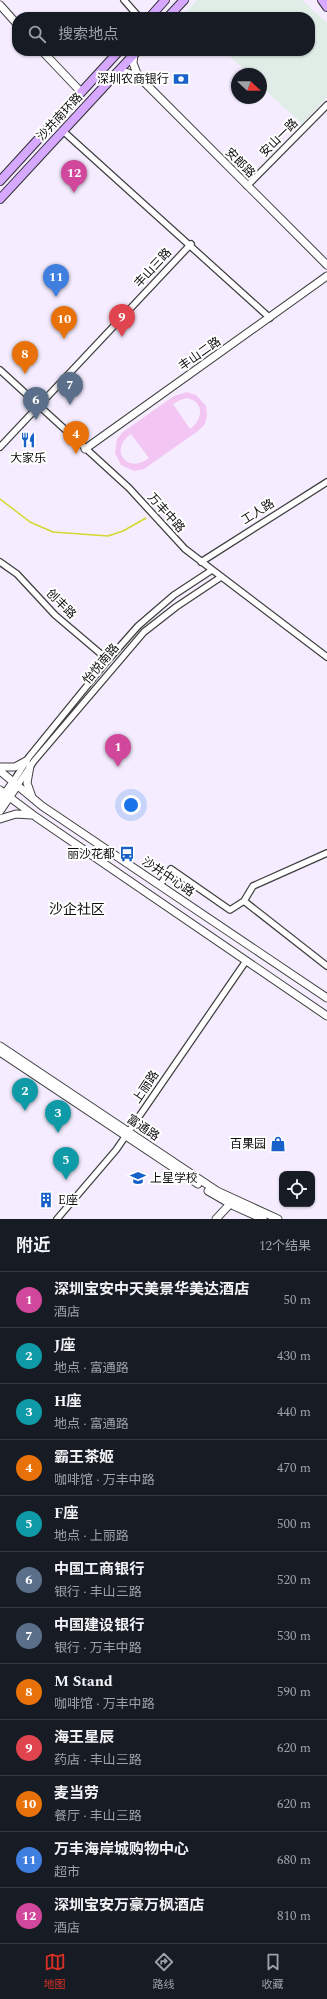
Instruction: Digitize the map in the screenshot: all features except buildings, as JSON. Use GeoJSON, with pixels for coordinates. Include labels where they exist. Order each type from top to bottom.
{"type":"FeatureCollection","features":[{"type":"Feature","properties":{"kind":"main road"},"geometry":{"type":"LineString","coordinates":[[154,12],[165,0]]}},
{"type":"Feature","properties":{"kind":"main road"},"geometry":{"type":"LineString","coordinates":[[173,12],[184,0]]}},
{"type":"Feature","properties":{"kind":"main road"},"geometry":{"type":"LineString","coordinates":[[322,0],[327,7]]}},
{"type":"Feature","properties":{"kind":"main road","name":"沙井南环路"},"geometry":{"type":"LineString","coordinates":[[0,181],[114,56]]}},
{"type":"Feature","properties":{"kind":"main road","name":"沙井南环路"},"geometry":{"type":"LineString","coordinates":[[0,199],[132,56]]}},
{"type":"Feature","properties":{"kind":"street"},"geometry":{"type":"LineString","coordinates":[[4,0],[0,4],[12,18]]}},
{"type":"Feature","properties":{"kind":"street"},"geometry":{"type":"LineString","coordinates":[[124,0],[135,12]]}},
{"type":"Feature","properties":{"kind":"street"},"geometry":{"type":"LineString","coordinates":[[47,56],[81,92]]}},
{"type":"Feature","properties":{"kind":"street"},"geometry":{"type":"LineString","coordinates":[[134,56],[133,63],[138,76]]}},
{"type":"Feature","properties":{"kind":"street"},"geometry":{"type":"LineString","coordinates":[[117,72],[125,72],[138,76]]}},
{"type":"Feature","properties":{"kind":"street","name":"安郎路"},"geometry":{"type":"LineString","coordinates":[[138,76],[327,265]]}},
{"type":"Feature","properties":{"kind":"street","name":"安山一路"},"geometry":{"type":"LineString","coordinates":[[247,186],[327,105]]}},
{"type":"Feature","properties":{"kind":"street"},"geometry":{"type":"LineString","coordinates":[[63,131],[191,244],[270,318]]}},
{"type":"Feature","properties":{"kind":"street","name":"丰山三路"},"geometry":{"type":"LineString","coordinates":[[0,447],[191,244]]}},
{"type":"Feature","properties":{"kind":"street","name":"丰山二路"},"geometry":{"type":"LineString","coordinates":[[85,449],[327,276]]}},
{"type":"Feature","properties":{"kind":"street","name":"万丰中路"},"geometry":{"type":"LineString","coordinates":[[0,370],[129,488],[179,544],[327,657]]}},
{"type":"Feature","properties":{"kind":"street","name":"工人路"},"geometry":{"type":"LineString","coordinates":[[201,562],[327,482]]}},
{"type":"Feature","properties":{"kind":"street","name":"创丰路"},"geometry":{"type":"LineString","coordinates":[[0,562],[17,574],[55,615],[108,660]]}},
{"type":"Feature","properties":{"kind":"street","name":"怡悦南路"},"geometry":{"type":"LineString","coordinates":[[15,784],[28,764],[108,660],[138,626],[174,595],[212,570]]}},
{"type":"Feature","properties":{"kind":"street","name":"怡悦南路"},"geometry":{"type":"LineString","coordinates":[[28,764],[144,632],[176,607],[221,577]]}},
{"type":"Feature","properties":{"kind":"street"},"geometry":{"type":"LineString","coordinates":[[0,767],[15,767],[28,764],[27,783],[33,799]]}},
{"type":"Feature","properties":{"kind":"street","name":"沙井中心路"},"geometry":{"type":"LineString","coordinates":[[0,771],[33,799],[327,998]]}},
{"type":"Feature","properties":{"kind":"street"},"geometry":{"type":"LineString","coordinates":[[0,801],[15,784]]}},
{"type":"Feature","properties":{"kind":"street"},"geometry":{"type":"LineString","coordinates":[[0,811],[5,794]]}},
{"type":"Feature","properties":{"kind":"street","name":"沙井中心路"},"geometry":{"type":"LineString","coordinates":[[5,794],[36,818],[327,1016]]}},
{"type":"Feature","properties":{"kind":"street"},"geometry":{"type":"LineString","coordinates":[[0,819],[21,814],[36,818]]}},
{"type":"Feature","properties":{"kind":"street"},"geometry":{"type":"LineString","coordinates":[[160,885],[171,868],[230,910],[244,901],[253,886],[327,853]]}},
{"type":"Feature","properties":{"kind":"street"},"geometry":{"type":"LineString","coordinates":[[244,901],[327,966]]}},
{"type":"Feature","properties":{"kind":"street","name":"上丽路"},"geometry":{"type":"LineString","coordinates":[[57,1219],[127,1134],[246,961]]}},
{"type":"Feature","properties":{"kind":"street","name":"富通路"},"geometry":{"type":"LineString","coordinates":[[0,1046],[230,1204],[263,1219]]}},
{"type":"Feature","properties":{"kind":"street","name":"富通路"},"geometry":{"type":"LineString","coordinates":[[0,1052],[217,1190],[278,1219]]}},
{"type":"Feature","properties":{"kind":"street"},"geometry":{"type":"LineString","coordinates":[[216,1219],[230,1204]]}},
{"type":"Feature","properties":{"kind":"shaded area"},"geometry":{"type":"Polygon","coordinates":[[[197,0],[302,0],[327,23],[327,97],[302,124],[267,92],[267,68],[242,68],[229,56],[315,56],[315,12],[186,12],[197,0]]]}},
{"type":"Feature","properties":{"kind":"shaded area"},"geometry":{"type":"Polygon","coordinates":[[[187,392],[196,395],[206,406],[207,415],[205,424],[198,431],[144,469],[134,471],[121,465],[115,453],[117,439],[123,432],[174,396],[187,392]],[[187,398],[173,404],[190,429],[198,421],[200,412],[197,403],[187,398]],[[131,434],[124,440],[121,447],[121,453],[128,462],[134,464],[141,463],[149,458],[131,434]]]}},
{"type":"Feature","properties":{"kind":"waterway"},"geometry":{"type":"LineString","coordinates":[[0,499],[30,522],[53,532],[108,536],[123,531],[146,518]]}},
{"type":"Feature","properties":{"kind":"place","name":"深圳农商银行"},"geometry":{"type":"Point","coordinates":[181,79]}},
{"type":"Feature","properties":{"kind":"place","name":"深圳宝安万豪万枫酒店"},"geometry":{"type":"Point","coordinates":[74,193]}},
{"type":"Feature","properties":{"kind":"place","name":"万丰海岸城购物中心"},"geometry":{"type":"Point","coordinates":[56,297]}},
{"type":"Feature","properties":{"kind":"place","name":"海王星辰"},"geometry":{"type":"Point","coordinates":[122,337]}},
{"type":"Feature","properties":{"kind":"place","name":"麦当劳"},"geometry":{"type":"Point","coordinates":[64,339]}},
{"type":"Feature","properties":{"kind":"place","name":"M Stand"},"geometry":{"type":"Point","coordinates":[25,374]}},
{"type":"Feature","properties":{"kind":"place","name":"中国建设银行"},"geometry":{"type":"Point","coordinates":[70,405]}},
{"type":"Feature","properties":{"kind":"place","name":"中国工商银行"},"geometry":{"type":"Point","coordinates":[36,420]}},
{"type":"Feature","properties":{"kind":"place","name":"大家乐"},"geometry":{"type":"Point","coordinates":[28,440]}},
{"type":"Feature","properties":{"kind":"place","name":"霸王茶姬"},"geometry":{"type":"Point","coordinates":[76,454]}},
{"type":"Feature","properties":{"kind":"place","name":"深圳宝安中天美景华美达酒店"},"geometry":{"type":"Point","coordinates":[118,767]}},
{"type":"Feature","properties":{"kind":"place","name":"丽沙花都"},"geometry":{"type":"Point","coordinates":[127,854]}},
{"type":"Feature","properties":{"kind":"place","name":"J座"},"geometry":{"type":"Point","coordinates":[25,1111]}},
{"type":"Feature","properties":{"kind":"place","name":"H座"},"geometry":{"type":"Point","coordinates":[58,1133]}},
{"type":"Feature","properties":{"kind":"place","name":"百果园"},"geometry":{"type":"Point","coordinates":[278,1144]}},
{"type":"Feature","properties":{"kind":"place","name":"上星学校"},"geometry":{"type":"Point","coordinates":[138,1178]}},
{"type":"Feature","properties":{"kind":"place","name":"F座"},"geometry":{"type":"Point","coordinates":[66,1180]}},
{"type":"Feature","properties":{"kind":"place","name":"E座"},"geometry":{"type":"Point","coordinates":[46,1200]}},
{"type":"Feature","properties":{"kind":"district","name":"沙企社区"},"geometry":{"type":"Point","coordinates":[77,909]}}]}
